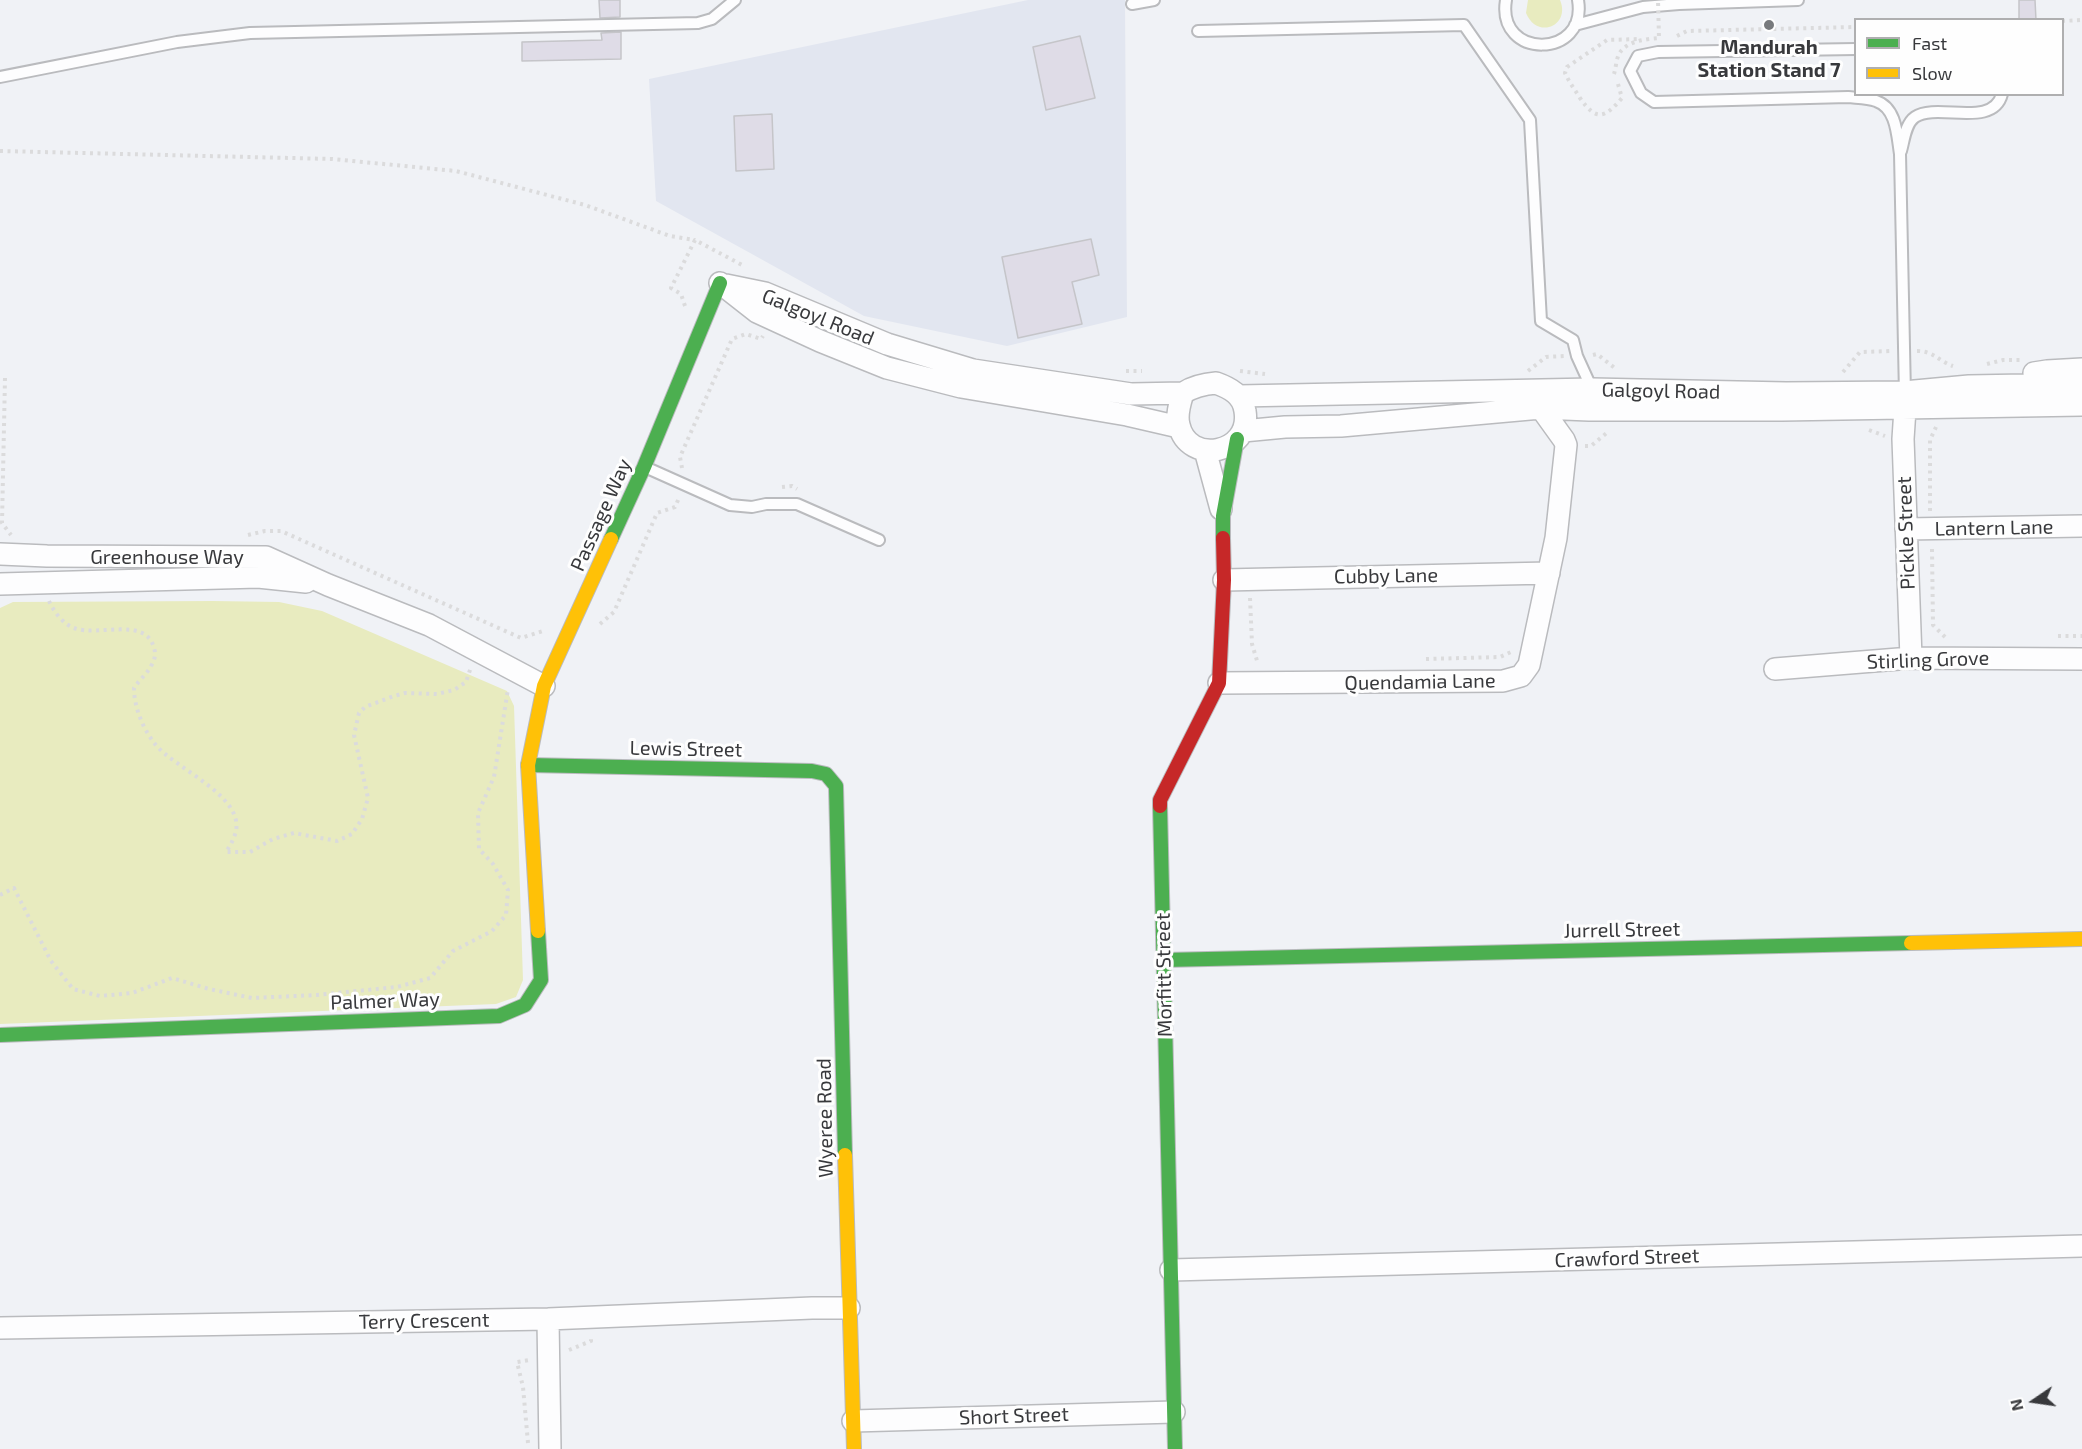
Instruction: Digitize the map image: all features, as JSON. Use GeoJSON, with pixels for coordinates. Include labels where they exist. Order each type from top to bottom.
{"type":"FeatureCollection","features":[{"type":"Feature","properties":{"kind":"street","name":"Galgoyl Road"},"geometry":{"type":"LineString","coordinates":[[720,283],[765,293],[886,344],[973,370],[998,383],[1179,427]]}},
{"type":"Feature","properties":{"kind":"street","name":"Passage Way"},"geometry":{"type":"LineString","coordinates":[[528,765],[544,686],[644,467],[720,283]]}},
{"type":"Feature","properties":{"kind":"street"},"geometry":{"type":"LineString","coordinates":[[1969,386],[2047,371],[2082,369]]}},
{"type":"Feature","properties":{"kind":"street","name":"Galgoyl Road"},"geometry":{"type":"LineString","coordinates":[[998,383],[1131,394],[1183,393]]}},
{"type":"Feature","properties":{"kind":"street"},"geometry":{"type":"LineString","coordinates":[[1216,383],[1229,387],[1239,396],[1245,408],[1246,422],[1232,445],[1219,450],[1206,450],[1193,445],[1184,437],[1179,427],[1178,411],[1183,393],[1204,384],[1216,383]]}},
{"type":"Feature","properties":{"kind":"street","name":"Galgoyl Road"},"geometry":{"type":"LineString","coordinates":[[1905,400],[1969,386],[2082,384]]}},
{"type":"Feature","properties":{"kind":"street","name":"Galgoyl Road"},"geometry":{"type":"LineString","coordinates":[[1239,396],[1590,400],[1905,400],[2082,405]]}},
{"type":"Feature","properties":{"kind":"street","name":"Galgoyl Road"},"geometry":{"type":"LineString","coordinates":[[1240,435],[1285,427],[1341,426],[1541,408],[1590,400]]}},
{"type":"Feature","properties":{"kind":"street"},"geometry":{"type":"LineString","coordinates":[[1541,408],[1565,442],[1590,400]]}},
{"type":"Feature","properties":{"kind":"street","name":"Pickle Street"},"geometry":{"type":"LineString","coordinates":[[1905,400],[1903,439],[1911,658]]}},
{"type":"Feature","properties":{"kind":"street","name":"Morfitt Street"},"geometry":{"type":"LineString","coordinates":[[1175,1449],[1160,800],[1219,683],[1224,580],[1223,516],[1240,435]]}},
{"type":"Feature","properties":{"kind":"street","name":"Quendamia Lane"},"geometry":{"type":"LineString","coordinates":[[1219,683],[1503,681],[1521,676],[1529,665],[1556,538],[1565,442]]}},
{"type":"Feature","properties":{"kind":"street","name":"Morfitt Street"},"geometry":{"type":"LineString","coordinates":[[1206,450],[1223,516]]}},
{"type":"Feature","properties":{"kind":"street","name":"Lantern Lane"},"geometry":{"type":"LineString","coordinates":[[1906,529],[2082,526]]}},
{"type":"Feature","properties":{"kind":"street","name":"Greenhouse Way"},"geometry":{"type":"LineString","coordinates":[[0,554],[266,557],[328,585],[429,625],[544,686]]}},
{"type":"Feature","properties":{"kind":"street","name":"Cubby Lane"},"geometry":{"type":"LineString","coordinates":[[1224,580],[1548,573]]}},
{"type":"Feature","properties":{"kind":"street","name":"Greenhouse Way"},"geometry":{"type":"LineString","coordinates":[[0,584],[258,577],[328,585]]}},
{"type":"Feature","properties":{"kind":"street","name":"Stirling Grove"},"geometry":{"type":"LineString","coordinates":[[1775,669],[1911,658],[2082,659]]}},
{"type":"Feature","properties":{"kind":"street","name":"Lewis Street"},"geometry":{"type":"LineString","coordinates":[[528,765],[812,771],[826,774],[836,786]]}},
{"type":"Feature","properties":{"kind":"street","name":"Palmer Way"},"geometry":{"type":"LineString","coordinates":[[0,1035],[499,1016],[525,1005],[541,980],[528,765]]}},
{"type":"Feature","properties":{"kind":"street","name":"Wyeree Road"},"geometry":{"type":"LineString","coordinates":[[836,786],[854,1449]]}},
{"type":"Feature","properties":{"kind":"street","name":"Jurrell Street"},"geometry":{"type":"LineString","coordinates":[[1164,960],[2082,939]]}},
{"type":"Feature","properties":{"kind":"street","name":"Crawford Street"},"geometry":{"type":"LineString","coordinates":[[1171,1270],[2082,1246]]}},
{"type":"Feature","properties":{"kind":"street","name":"Terry Crescent"},"geometry":{"type":"LineString","coordinates":[[0,1328],[548,1319],[849,1308]]}},
{"type":"Feature","properties":{"kind":"street"},"geometry":{"type":"LineString","coordinates":[[548,1319],[550,1449]]}},
{"type":"Feature","properties":{"kind":"street","name":"Short Street"},"geometry":{"type":"LineString","coordinates":[[853,1421],[1174,1412]]}},
{"type":"Feature","properties":{"kind":"lane"},"geometry":{"type":"LineString","coordinates":[[0,77],[177,42],[250,33],[698,23],[712,19],[735,0]]}},
{"type":"Feature","properties":{"kind":"lane"},"geometry":{"type":"LineString","coordinates":[[1132,4],[1154,0]]}},
{"type":"Feature","properties":{"kind":"lane"},"geometry":{"type":"LineString","coordinates":[[1506,0],[1504,9],[1506,21],[1513,32],[1522,40],[1546,45],[1558,42],[1568,35],[1579,14],[1578,0]]}},
{"type":"Feature","properties":{"kind":"lane"},"geometry":{"type":"LineString","coordinates":[[1575,25],[1652,6],[1798,0]]}},
{"type":"Feature","properties":{"kind":"lane"},"geometry":{"type":"LineString","coordinates":[[1198,31],[1464,25],[1530,120],[1541,321],[1573,340],[1590,400]]}},
{"type":"Feature","properties":{"kind":"lane"},"geometry":{"type":"LineString","coordinates":[[1854,49],[1658,52],[1638,56],[1630,71],[1641,93],[1654,102],[1848,97],[1878,101],[1891,112],[1900,154],[1905,400]]}},
{"type":"Feature","properties":{"kind":"lane"},"geometry":{"type":"LineString","coordinates":[[1900,154],[1907,128],[1916,117],[1932,112],[1981,112],[1994,107],[2001,96]]}},
{"type":"Feature","properties":{"kind":"lane"},"geometry":{"type":"LineString","coordinates":[[644,467],[730,505],[752,507],[766,504],[796,504],[879,540]]}},
{"type":"Feature","properties":{"kind":"path"},"geometry":{"type":"LineString","coordinates":[[1658,0],[1659,38],[1645,39],[1630,44],[1619,54],[1614,74],[1622,98],[1603,114],[1596,115],[1590,112],[1569,81],[1565,73],[1567,67],[1607,40],[1662,38]]}},
{"type":"Feature","properties":{"kind":"path"},"geometry":{"type":"LineString","coordinates":[[2064,21],[2082,20]]}},
{"type":"Feature","properties":{"kind":"path"},"geometry":{"type":"LineString","coordinates":[[1672,38],[1687,31],[1854,27]]}},
{"type":"Feature","properties":{"kind":"path"},"geometry":{"type":"LineString","coordinates":[[0,151],[332,159],[456,171],[585,205],[670,237],[695,240]]}},
{"type":"Feature","properties":{"kind":"path"},"geometry":{"type":"LineString","coordinates":[[5,378],[2,427],[2,523],[14,538]]}},
{"type":"Feature","properties":{"kind":"path"},"geometry":{"type":"LineString","coordinates":[[1565,442],[1591,446],[1613,427]]}},
{"type":"Feature","properties":{"kind":"path"},"geometry":{"type":"LineString","coordinates":[[1864,428],[1885,436],[1930,440]]}},
{"type":"Feature","properties":{"kind":"path"},"geometry":{"type":"LineString","coordinates":[[243,536],[266,531],[281,531]]}},
{"type":"Feature","properties":{"kind":"path"},"geometry":{"type":"LineString","coordinates":[[1250,579],[1252,644],[1258,662],[1256,683]]}},
{"type":"Feature","properties":{"kind":"path"},"geometry":{"type":"LineString","coordinates":[[47,582],[49,602],[54,611],[67,624],[76,629],[92,631],[136,630],[146,635],[153,643],[156,653],[154,659],[150,668],[134,688],[139,713],[154,744],[173,761],[221,795],[233,811],[236,831],[226,852],[250,852],[273,839],[294,833],[337,841],[352,834],[362,819],[368,798],[354,735],[359,713],[365,707],[405,693],[437,694],[454,690],[466,681],[472,665],[481,670]]}},
{"type":"Feature","properties":{"kind":"path"},"geometry":{"type":"LineString","coordinates":[[1421,659],[1500,657],[1516,650]]}},
{"type":"Feature","properties":{"kind":"path"},"geometry":{"type":"LineString","coordinates":[[1258,662],[1268,662]]}},
{"type":"Feature","properties":{"kind":"path"},"geometry":{"type":"LineString","coordinates":[[0,895],[14,888],[51,961],[73,989],[100,996],[132,993],[172,978],[252,998],[317,995],[397,987],[429,978],[453,951],[492,931],[506,915],[508,890],[493,864],[479,849],[477,813],[494,777],[509,684]]}},
{"type":"Feature","properties":{"kind":"path"},"geometry":{"type":"LineString","coordinates":[[528,1449],[523,1388],[517,1362],[548,1356],[591,1341],[591,1332]]}},
{"type":"Feature","properties":{"kind":"shaded area"},"geometry":{"type":"Polygon","coordinates":[[[1028,0],[1125,0],[1127,317],[1007,346],[864,316],[656,201],[649,79],[1028,0]]]}},
{"type":"Feature","properties":{"kind":"green space"},"geometry":{"type":"Polygon","coordinates":[[[1528,0],[1560,0],[1561,17],[1551,26],[1544,28],[1538,26],[1526,13],[1528,0]]]}},
{"type":"Feature","properties":{"kind":"green space"},"geometry":{"type":"Polygon","coordinates":[[[13,602],[279,602],[322,611],[507,691],[514,706],[523,980],[516,997],[496,1004],[0,1024],[0,608],[13,602]]]}},
{"type":"Feature","properties":{"kind":"building"},"geometry":{"type":"Polygon","coordinates":[[[599,0],[620,0],[620,17],[600,18],[599,0]]]}},
{"type":"Feature","properties":{"kind":"building"},"geometry":{"type":"Polygon","coordinates":[[[2019,0],[2035,0],[2036,18],[2019,18],[2019,0]]]}},
{"type":"Feature","properties":{"kind":"building"},"geometry":{"type":"Polygon","coordinates":[[[621,32],[621,59],[522,61],[522,42],[602,40],[601,33],[621,32]]]}},
{"type":"Feature","properties":{"kind":"building"},"geometry":{"type":"Polygon","coordinates":[[[1080,36],[1095,98],[1046,110],[1033,47],[1080,36]]]}},
{"type":"Feature","properties":{"kind":"building"},"geometry":{"type":"Polygon","coordinates":[[[772,114],[774,169],[736,171],[734,116],[772,114]]]}},
{"type":"Feature","properties":{"kind":"building"},"geometry":{"type":"Polygon","coordinates":[[[1091,239],[1099,275],[1072,282],[1082,324],[1018,338],[1002,257],[1091,239]]]}},
{"type":"Feature","properties":{"kind":"traffic: fast"},"geometry":{"type":"LineString","coordinates":[[611,539],[644,467],[720,283]]}},
{"type":"Feature","properties":{"kind":"traffic: fast"},"geometry":{"type":"LineString","coordinates":[[1223,538],[1223,516],[1237,439]]}},
{"type":"Feature","properties":{"kind":"traffic: fast"},"geometry":{"type":"LineString","coordinates":[[528,765],[812,771],[826,774],[836,786],[845,1155]]}},
{"type":"Feature","properties":{"kind":"traffic: fast"},"geometry":{"type":"LineString","coordinates":[[1160,806],[1175,1449]]}},
{"type":"Feature","properties":{"kind":"traffic: fast"},"geometry":{"type":"LineString","coordinates":[[0,1035],[499,1016],[525,1005],[541,980],[538,931]]}},
{"type":"Feature","properties":{"kind":"traffic: fast"},"geometry":{"type":"LineString","coordinates":[[1164,960],[1911,943]]}},
{"type":"Feature","properties":{"kind":"traffic: slow"},"geometry":{"type":"LineString","coordinates":[[538,931],[528,765],[544,686],[611,539]]}},
{"type":"Feature","properties":{"kind":"traffic: slow"},"geometry":{"type":"LineString","coordinates":[[1911,943],[2082,939]]}},
{"type":"Feature","properties":{"kind":"traffic: slow"},"geometry":{"type":"LineString","coordinates":[[845,1155],[854,1449]]}},
{"type":"Feature","properties":{"kind":"traffic: jam"},"geometry":{"type":"LineString","coordinates":[[1160,806],[1160,800],[1219,683],[1224,580],[1223,538]]}},
{"type":"Feature","properties":{"kind":"place","name":"Mandurah Station Stand 7"},"geometry":{"type":"Point","coordinates":[1769,25]}}]}
